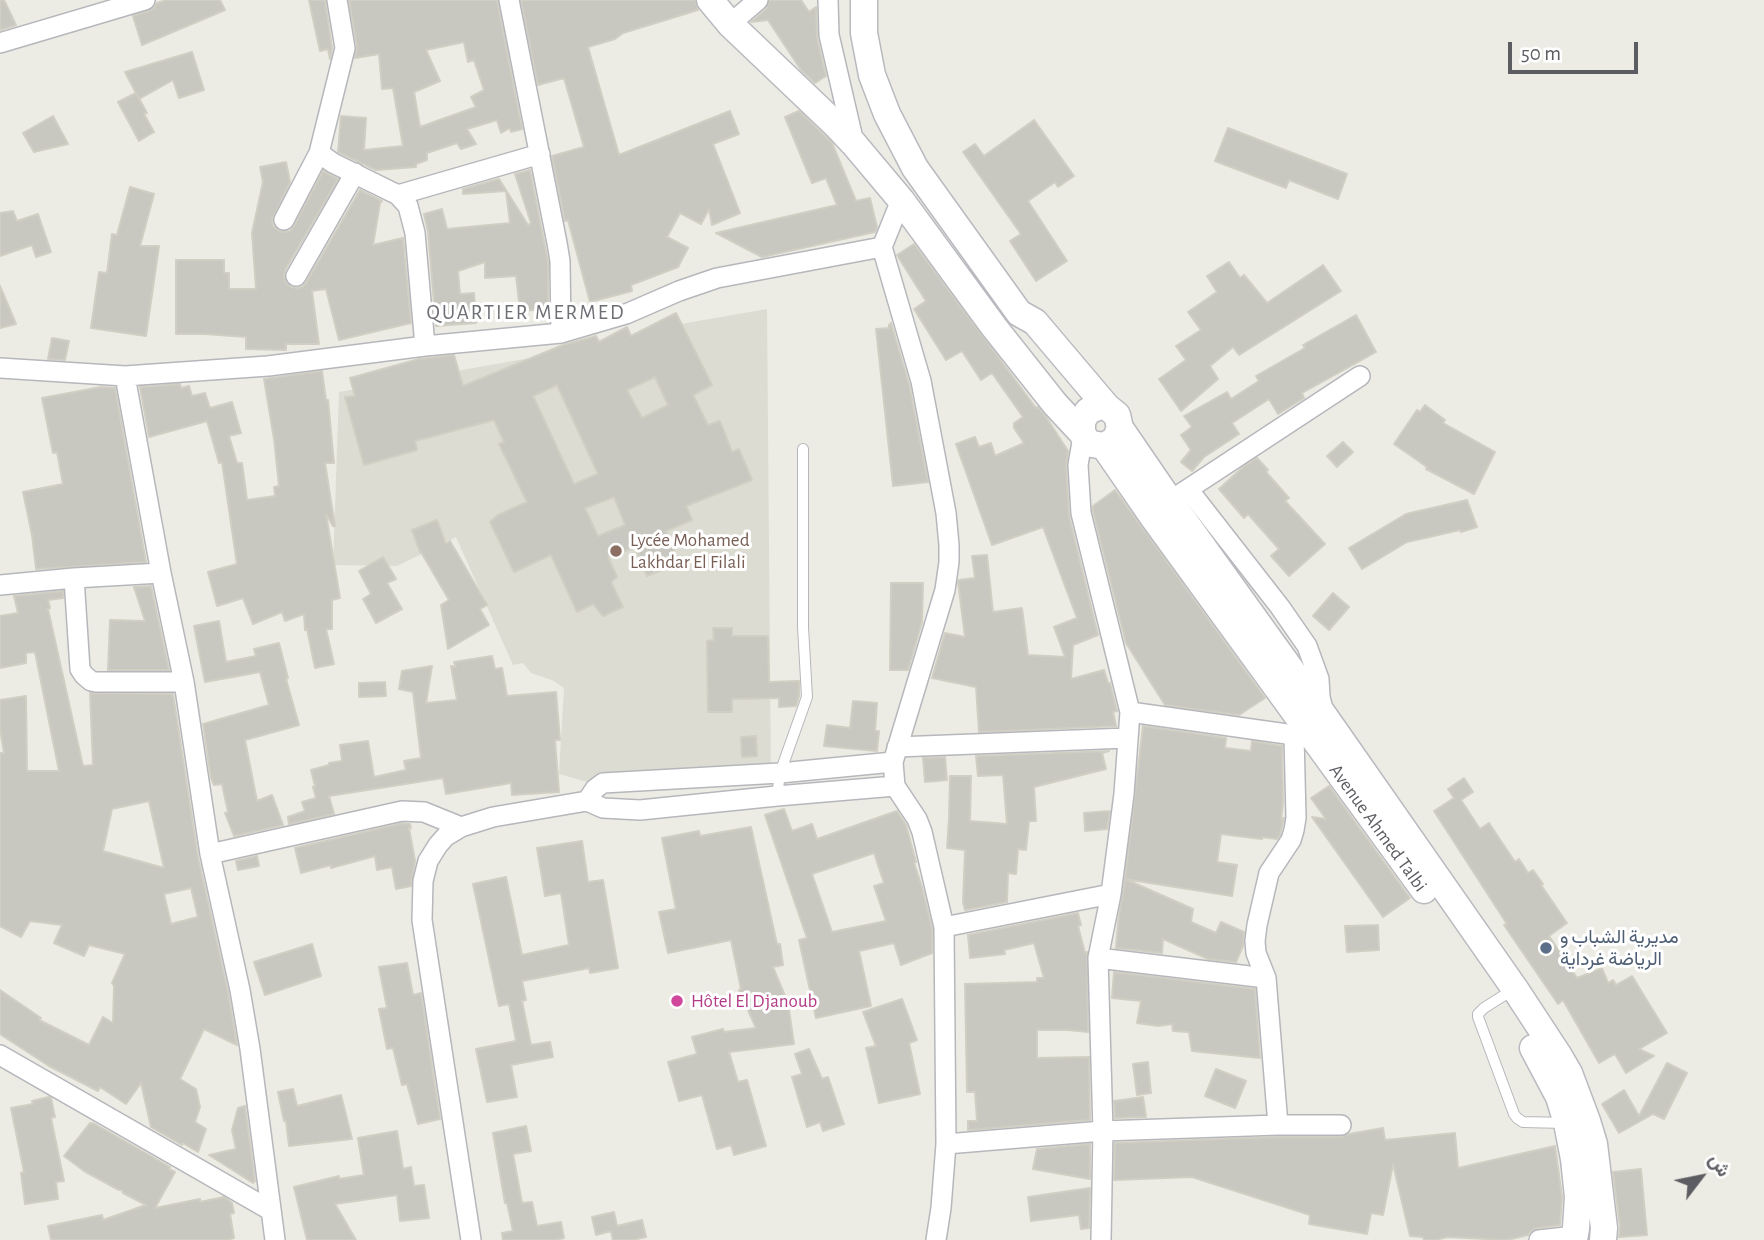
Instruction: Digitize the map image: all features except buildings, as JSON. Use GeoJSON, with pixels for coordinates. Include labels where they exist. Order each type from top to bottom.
{"type":"FeatureCollection","features":[{"type":"Feature","properties":{"kind":"main road"},"geometry":{"type":"LineString","coordinates":[[710,0],[730,24],[835,124],[901,200],[994,327],[1055,404],[1097,431],[1179,495],[1308,727]]}},
{"type":"Feature","properties":{"kind":"main road"},"geometry":{"type":"LineString","coordinates":[[864,0],[863,33],[872,75],[887,114],[915,168],[1019,313],[1017,321],[1026,337],[1097,431]]}},
{"type":"Feature","properties":{"kind":"main road","name":"Avenue Ahmed Talbi"},"geometry":{"type":"LineString","coordinates":[[1097,431],[1153,517],[1462,942],[1507,993],[1526,1036],[1559,1097],[1577,1120],[1574,1159],[1578,1197],[1574,1238]]}},
{"type":"Feature","properties":{"kind":"main road"},"geometry":{"type":"LineString","coordinates":[[1577,1120],[1594,1144],[1604,1228],[1602,1240]]}},
{"type":"Feature","properties":{"kind":"street"},"geometry":{"type":"LineString","coordinates":[[0,43],[145,0]]}},
{"type":"Feature","properties":{"kind":"street"},"geometry":{"type":"LineString","coordinates":[[284,220],[319,153],[345,48],[337,0]]}},
{"type":"Feature","properties":{"kind":"street"},"geometry":{"type":"LineString","coordinates":[[509,0],[559,261],[561,333]]}},
{"type":"Feature","properties":{"kind":"street"},"geometry":{"type":"LineString","coordinates":[[730,24],[758,0]]}},
{"type":"Feature","properties":{"kind":"street"},"geometry":{"type":"LineString","coordinates":[[828,0],[829,35],[854,145]]}},
{"type":"Feature","properties":{"kind":"street"},"geometry":{"type":"LineString","coordinates":[[319,153],[333,163],[398,195],[408,206],[415,233],[425,346]]}},
{"type":"Feature","properties":{"kind":"street"},"geometry":{"type":"LineString","coordinates":[[398,195],[540,154]]}},
{"type":"Feature","properties":{"kind":"street"},"geometry":{"type":"LineString","coordinates":[[296,276],[355,173]]}},
{"type":"Feature","properties":{"kind":"street"},"geometry":{"type":"LineString","coordinates":[[901,200],[882,247],[921,382],[946,513],[949,545],[945,590],[895,755],[895,786],[917,819],[944,927],[946,1143],[936,1240]]}},
{"type":"Feature","properties":{"kind":"street"},"geometry":{"type":"LineString","coordinates":[[0,368],[125,376],[268,366],[425,346],[561,333],[626,314],[679,291],[718,278],[882,247]]}},
{"type":"Feature","properties":{"kind":"street"},"geometry":{"type":"LineString","coordinates":[[125,376],[184,682],[210,854],[244,1013],[275,1240]]}},
{"type":"Feature","properties":{"kind":"street"},"geometry":{"type":"LineString","coordinates":[[1179,495],[1360,376]]}},
{"type":"Feature","properties":{"kind":"street"},"geometry":{"type":"LineString","coordinates":[[1097,431],[1078,465],[1081,513],[1130,712],[1124,794],[1111,894],[1098,958],[1103,1131],[1101,1240]]}},
{"type":"Feature","properties":{"kind":"street"},"geometry":{"type":"LineString","coordinates":[[0,585],[161,573]]}},
{"type":"Feature","properties":{"kind":"street"},"geometry":{"type":"LineString","coordinates":[[74,578],[80,669],[84,675],[96,682],[184,682]]}},
{"type":"Feature","properties":{"kind":"street"},"geometry":{"type":"LineString","coordinates":[[1130,712],[1308,727],[1294,830],[1291,840],[1269,873],[1256,925],[1255,953],[1266,978],[1278,1125]]}},
{"type":"Feature","properties":{"kind":"street"},"geometry":{"type":"LineString","coordinates":[[587,801],[603,783],[780,773],[895,755],[1127,738]]}},
{"type":"Feature","properties":{"kind":"street"},"geometry":{"type":"LineString","coordinates":[[471,1240],[422,920],[423,881],[428,861],[446,836],[461,827],[494,817],[587,801],[603,808],[640,810],[895,786]]}},
{"type":"Feature","properties":{"kind":"street"},"geometry":{"type":"LineString","coordinates":[[210,854],[401,811],[424,812],[461,827]]}},
{"type":"Feature","properties":{"kind":"street"},"geometry":{"type":"LineString","coordinates":[[944,927],[1111,894]]}},
{"type":"Feature","properties":{"kind":"street"},"geometry":{"type":"LineString","coordinates":[[1098,958],[1266,978]]}},
{"type":"Feature","properties":{"kind":"street"},"geometry":{"type":"LineString","coordinates":[[0,1055],[270,1210]]}},
{"type":"Feature","properties":{"kind":"street"},"geometry":{"type":"LineString","coordinates":[[946,1143],[1103,1131],[1341,1125]]}},
{"type":"Feature","properties":{"kind":"street"},"geometry":{"type":"LineString","coordinates":[[1539,1240],[1574,1238]]}},
{"type":"Feature","properties":{"kind":"lane"},"geometry":{"type":"LineString","coordinates":[[777,796],[780,773],[807,697],[803,627],[803,449]]}},
{"type":"Feature","properties":{"kind":"lane"},"geometry":{"type":"LineString","coordinates":[[1507,993],[1484,1008],[1478,1017],[1514,1114],[1523,1122],[1577,1120]]}},
{"type":"Feature","properties":{"kind":"shaded area","name":"Lycée Mohamed Lakhdar El Filali"},"geometry":{"type":"Polygon","coordinates":[[[767,309],[771,783],[598,785],[559,774],[564,688],[552,680],[531,673],[523,663],[513,665],[456,537],[397,566],[333,565],[339,392],[569,351],[669,326],[767,309]]]}},
{"type":"Feature","properties":{"kind":"place","name":"Lycée Mohamed Lakhdar El Filali"},"geometry":{"type":"Point","coordinates":[616,551]}},
{"type":"Feature","properties":{"kind":"place","name":"مديرية الشباب و الرياضة غرداية"},"geometry":{"type":"Point","coordinates":[1546,948]}},
{"type":"Feature","properties":{"kind":"place","name":"Hôtel El Djanoub"},"geometry":{"type":"Point","coordinates":[677,1001]}},
{"type":"Feature","properties":{"kind":"district","name":"QUARTIER MERMED"},"geometry":{"type":"Point","coordinates":[526,313]}}]}
